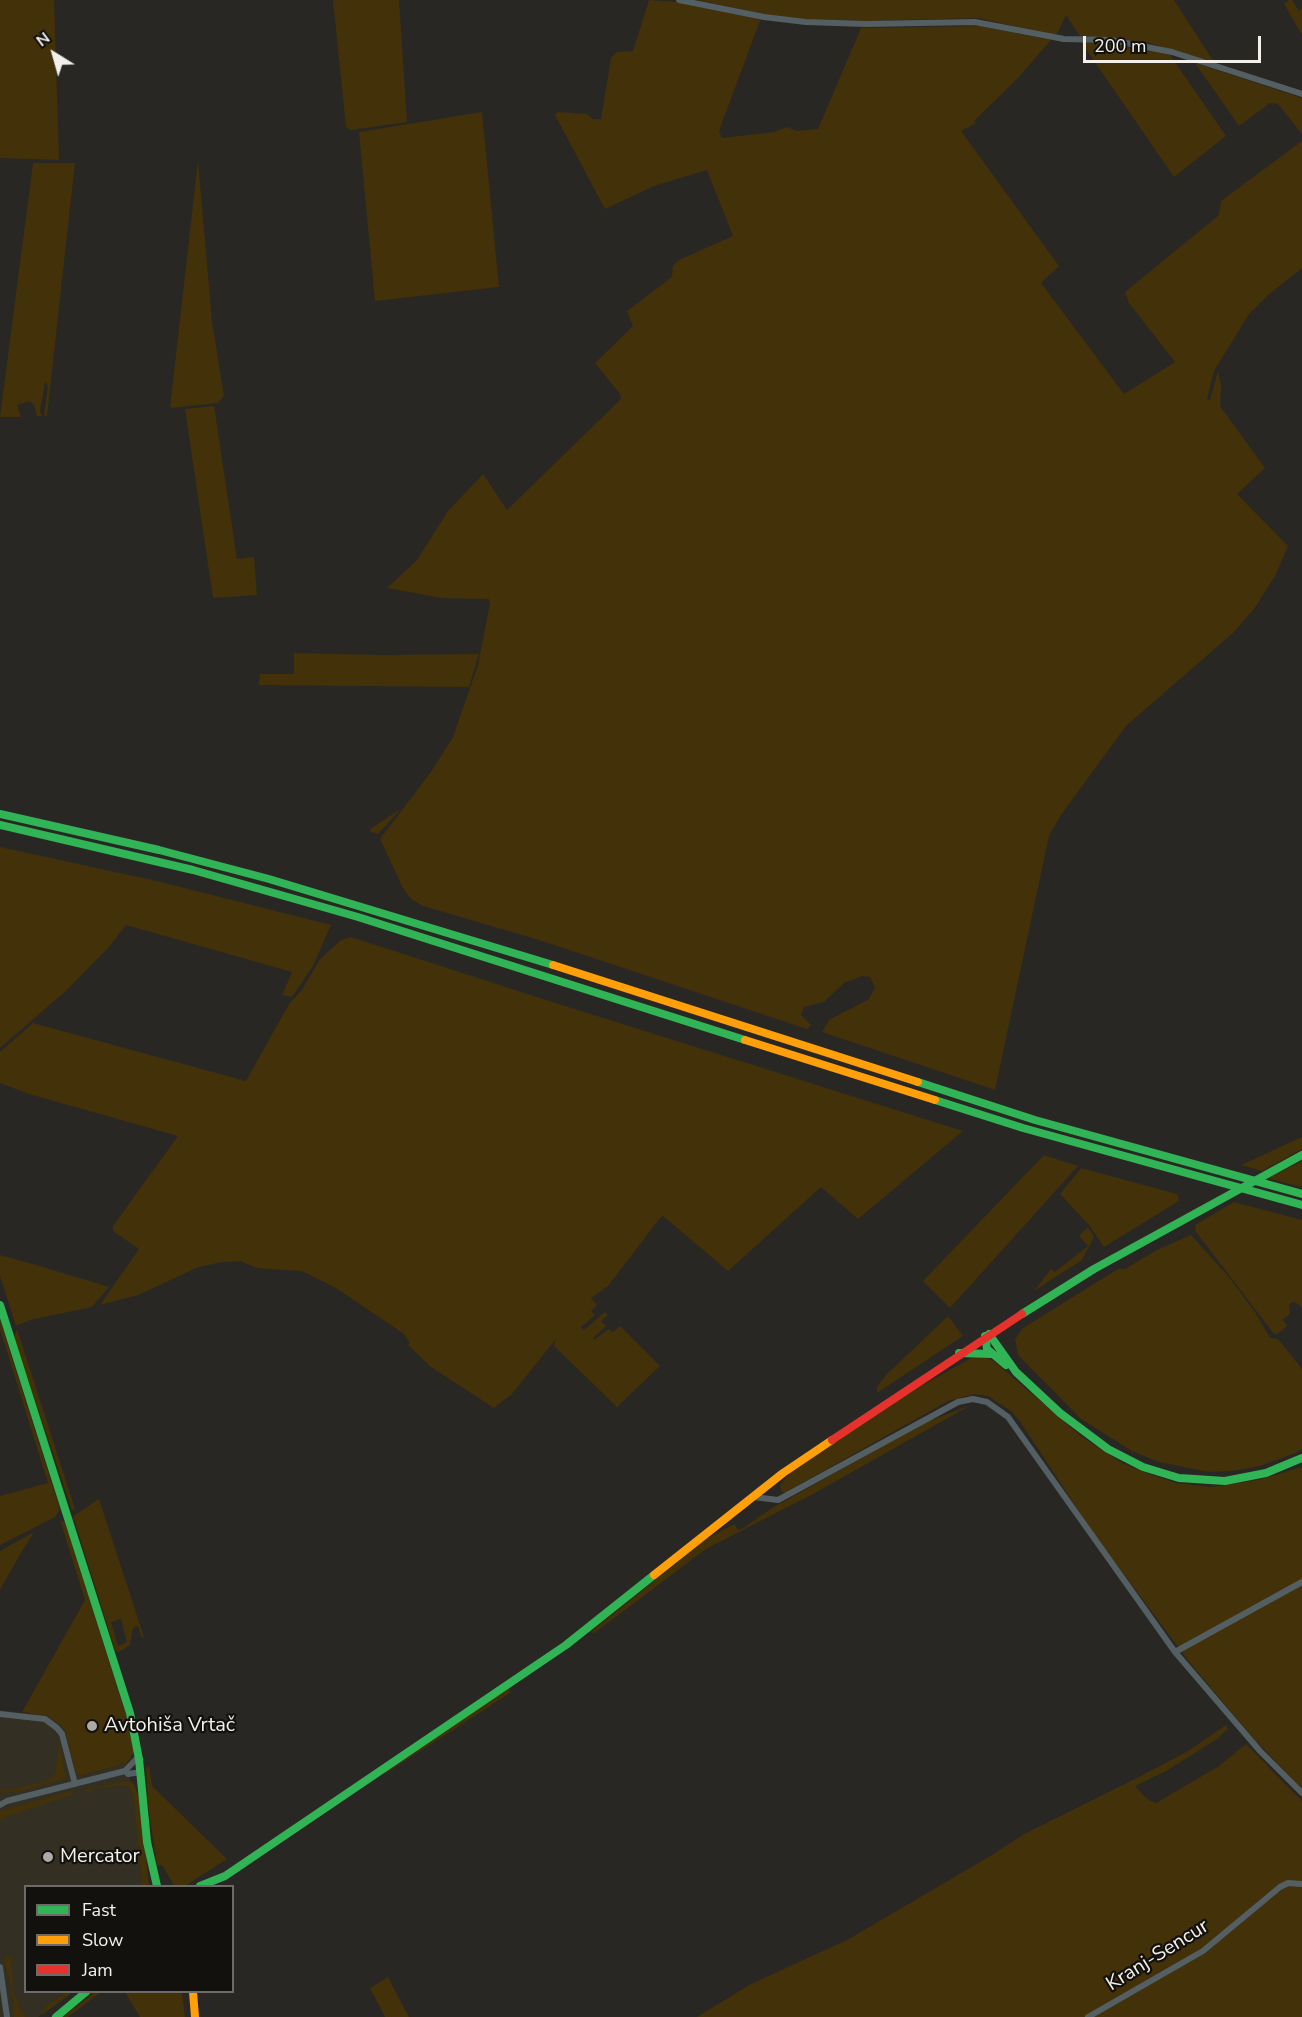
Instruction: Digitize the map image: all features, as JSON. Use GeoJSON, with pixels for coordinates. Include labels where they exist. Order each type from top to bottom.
{"type":"FeatureCollection","features":[{"type":"Feature","properties":{"kind":"main road"},"geometry":{"type":"LineString","coordinates":[[0,814],[129,842],[269,879],[528,957],[1035,1120],[1302,1194]]}},
{"type":"Feature","properties":{"kind":"main road"},"geometry":{"type":"LineString","coordinates":[[0,825],[193,870],[358,916],[1023,1128],[1299,1206]]}},
{"type":"Feature","properties":{"kind":"main road"},"geometry":{"type":"LineString","coordinates":[[212,1885],[566,1645],[751,1497],[959,1353],[1094,1269],[1302,1155]]}},
{"type":"Feature","properties":{"kind":"main road"},"geometry":{"type":"LineString","coordinates":[[0,1305],[124,1691],[139,1756],[147,1842],[155,1885]]}},
{"type":"Feature","properties":{"kind":"main road"},"geometry":{"type":"LineString","coordinates":[[987,1335],[985,1344],[991,1354],[1016,1372],[1089,1436],[1123,1458],[1160,1473],[1202,1481],[1225,1481],[1266,1473],[1302,1458]]}},
{"type":"Feature","properties":{"kind":"main road"},"geometry":{"type":"LineString","coordinates":[[987,1335],[1016,1372]]}},
{"type":"Feature","properties":{"kind":"main road"},"geometry":{"type":"LineString","coordinates":[[959,1353],[991,1354]]}},
{"type":"Feature","properties":{"kind":"main road"},"geometry":{"type":"LineString","coordinates":[[153,1874],[161,1885]]}},
{"type":"Feature","properties":{"kind":"main road"},"geometry":{"type":"LineString","coordinates":[[56,2017],[85,1993]]}},
{"type":"Feature","properties":{"kind":"main road"},"geometry":{"type":"LineString","coordinates":[[193,1993],[195,2017]]}},
{"type":"Feature","properties":{"kind":"street"},"geometry":{"type":"LineString","coordinates":[[679,0],[764,17],[866,24],[975,22],[1064,39],[1111,40],[1172,52],[1302,94]]}},
{"type":"Feature","properties":{"kind":"street"},"geometry":{"type":"LineString","coordinates":[[751,1497],[778,1500],[958,1402],[974,1399],[987,1402],[1008,1417],[1176,1652],[1260,1751],[1302,1794]]}},
{"type":"Feature","properties":{"kind":"street"},"geometry":{"type":"LineString","coordinates":[[770,1483],[767,1488],[770,1499]]}},
{"type":"Feature","properties":{"kind":"street"},"geometry":{"type":"LineString","coordinates":[[1176,1652],[1302,1582]]}},
{"type":"Feature","properties":{"kind":"street"},"geometry":{"type":"LineString","coordinates":[[0,1714],[45,1719],[57,1728],[62,1734],[75,1784]]}},
{"type":"Feature","properties":{"kind":"street"},"geometry":{"type":"LineString","coordinates":[[0,1805],[3,1800],[125,1771],[139,1756]]}},
{"type":"Feature","properties":{"kind":"street"},"geometry":{"type":"LineString","coordinates":[[125,1771],[128,1774],[141,1772]]}},
{"type":"Feature","properties":{"kind":"street","name":"Kranj-Sencur"},"geometry":{"type":"LineString","coordinates":[[1088,2017],[1203,1951],[1280,1887],[1288,1883],[1302,1884]]}},
{"type":"Feature","properties":{"kind":"street"},"geometry":{"type":"LineString","coordinates":[[0,1967],[8,2017]]}},
{"type":"Feature","properties":{"kind":"shaded area"},"geometry":{"type":"Polygon","coordinates":[[[0,0],[54,0],[59,160],[0,158],[0,0]]]}},
{"type":"Feature","properties":{"kind":"shaded area"},"geometry":{"type":"Polygon","coordinates":[[[333,0],[399,0],[407,122],[351,130],[346,127],[333,0]]]}},
{"type":"Feature","properties":{"kind":"shaded area"},"geometry":{"type":"Polygon","coordinates":[[[649,0],[676,2],[759,19],[719,131],[722,138],[774,132],[787,127],[797,131],[818,129],[861,28],[980,26],[1051,40],[1017,79],[974,121],[976,123],[961,131],[1059,266],[1041,283],[1124,394],[1175,362],[1129,303],[1125,292],[1219,215],[1221,201],[1302,141],[1302,268],[1268,295],[1249,314],[1214,371],[1207,399],[1210,400],[1218,371],[1221,386],[1220,406],[1265,468],[1237,494],[1288,546],[1275,576],[1254,609],[1233,633],[1126,726],[1061,815],[1049,836],[995,1090],[822,1032],[829,1020],[869,999],[875,987],[870,977],[862,976],[844,983],[824,1002],[804,1007],[801,1015],[811,1025],[807,1029],[539,940],[423,906],[411,899],[403,888],[380,839],[431,772],[453,737],[478,665],[490,603],[489,599],[442,598],[387,588],[417,560],[448,511],[483,474],[507,510],[621,399],[620,394],[595,363],[633,326],[627,311],[672,277],[673,266],[679,260],[733,236],[707,170],[654,186],[605,209],[555,115],[558,112],[587,114],[593,119],[601,119],[611,58],[617,52],[633,51],[649,0]]]}},
{"type":"Feature","properties":{"kind":"shaded area"},"geometry":{"type":"Polygon","coordinates":[[[698,0],[1174,0],[1214,62],[1145,42],[1080,36],[1066,15],[1057,34],[1053,35],[978,18],[864,21],[805,19],[767,15],[698,0]]]}},
{"type":"Feature","properties":{"kind":"shaded area"},"geometry":{"type":"Polygon","coordinates":[[[1292,0],[1299,11],[1302,9],[1302,35],[1284,4],[1292,0]]]}},
{"type":"Feature","properties":{"kind":"shaded area"},"geometry":{"type":"Polygon","coordinates":[[[1081,42],[1144,48],[1170,55],[1226,136],[1174,177],[1081,42]]]}},
{"type":"Feature","properties":{"kind":"shaded area"},"geometry":{"type":"Polygon","coordinates":[[[1195,63],[1302,98],[1302,134],[1278,104],[1270,103],[1239,126],[1195,63]]]}},
{"type":"Feature","properties":{"kind":"shaded area"},"geometry":{"type":"Polygon","coordinates":[[[482,112],[499,287],[375,301],[359,132],[482,112]]]}},
{"type":"Feature","properties":{"kind":"shaded area"},"geometry":{"type":"Polygon","coordinates":[[[198,160],[212,321],[224,396],[218,403],[170,408],[198,160]]]}},
{"type":"Feature","properties":{"kind":"shaded area"},"geometry":{"type":"Polygon","coordinates":[[[33,163],[75,163],[47,416],[44,416],[48,386],[45,382],[40,411],[42,416],[37,416],[34,405],[29,401],[17,405],[21,417],[0,417],[33,163]]]}},
{"type":"Feature","properties":{"kind":"shaded area"},"geometry":{"type":"Polygon","coordinates":[[[214,406],[237,559],[254,557],[257,595],[213,598],[185,409],[214,406]]]}},
{"type":"Feature","properties":{"kind":"shaded area"},"geometry":{"type":"Polygon","coordinates":[[[294,653],[479,654],[469,687],[259,685],[260,674],[294,674],[294,653]]]}},
{"type":"Feature","properties":{"kind":"shaded area"},"geometry":{"type":"Polygon","coordinates":[[[402,808],[378,834],[369,831],[373,827],[402,808]]]}},
{"type":"Feature","properties":{"kind":"shaded area"},"geometry":{"type":"Polygon","coordinates":[[[0,847],[157,881],[331,925],[313,966],[292,997],[282,995],[292,972],[126,925],[108,948],[67,990],[0,1048],[0,847]]]}},
{"type":"Feature","properties":{"kind":"shaded area"},"geometry":{"type":"Polygon","coordinates":[[[351,937],[963,1131],[858,1219],[821,1187],[728,1271],[663,1216],[660,1218],[608,1286],[591,1298],[597,1305],[591,1311],[595,1315],[581,1327],[584,1330],[605,1312],[608,1315],[601,1321],[606,1326],[593,1338],[594,1340],[609,1329],[613,1332],[620,1326],[660,1366],[617,1407],[554,1346],[556,1339],[512,1394],[494,1408],[431,1367],[408,1345],[410,1343],[404,1334],[336,1288],[302,1271],[257,1268],[240,1261],[222,1262],[199,1267],[138,1295],[100,1305],[139,1249],[113,1231],[113,1226],[178,1136],[29,1094],[0,1083],[0,1052],[33,1023],[246,1081],[289,1004],[302,990],[320,959],[341,940],[351,937]]]}},
{"type":"Feature","properties":{"kind":"shaded area"},"geometry":{"type":"Polygon","coordinates":[[[1302,1137],[1302,1149],[1262,1171],[1241,1165],[1302,1137]]]}},
{"type":"Feature","properties":{"kind":"shaded area"},"geometry":{"type":"Polygon","coordinates":[[[1044,1155],[1078,1166],[950,1308],[923,1281],[1044,1155]]]}},
{"type":"Feature","properties":{"kind":"shaded area"},"geometry":{"type":"Polygon","coordinates":[[[1302,1161],[1302,1187],[1267,1178],[1270,1177],[1302,1161]]]}},
{"type":"Feature","properties":{"kind":"shaded area"},"geometry":{"type":"Polygon","coordinates":[[[1081,1168],[1177,1194],[1179,1201],[1104,1247],[1089,1225],[1060,1194],[1081,1168]]]}},
{"type":"Feature","properties":{"kind":"shaded area"},"geometry":{"type":"Polygon","coordinates":[[[1234,1202],[1302,1220],[1302,1309],[1294,1302],[1289,1304],[1290,1314],[1283,1319],[1287,1326],[1277,1334],[1274,1334],[1196,1232],[1195,1225],[1234,1202]]]}},
{"type":"Feature","properties":{"kind":"shaded area"},"geometry":{"type":"Polygon","coordinates":[[[1088,1227],[1094,1237],[1082,1260],[1034,1291],[1051,1269],[1055,1272],[1088,1246],[1079,1236],[1088,1227]]]}},
{"type":"Feature","properties":{"kind":"shaded area"},"geometry":{"type":"Polygon","coordinates":[[[1191,1235],[1228,1276],[1255,1312],[1270,1338],[1278,1339],[1302,1369],[1302,1449],[1296,1453],[1260,1466],[1232,1471],[1208,1472],[1159,1462],[1132,1451],[1081,1419],[1018,1355],[1015,1339],[1023,1328],[1118,1269],[1125,1269],[1157,1250],[1191,1235]]]}},
{"type":"Feature","properties":{"kind":"shaded area"},"geometry":{"type":"Polygon","coordinates":[[[0,1255],[109,1287],[92,1307],[30,1320],[16,1326],[0,1276],[0,1255]]]}},
{"type":"Feature","properties":{"kind":"shaded area"},"geometry":{"type":"Polygon","coordinates":[[[948,1316],[963,1336],[877,1393],[877,1387],[886,1375],[948,1316]]]}},
{"type":"Feature","properties":{"kind":"shaded area"},"geometry":{"type":"Polygon","coordinates":[[[0,1320],[60,1509],[55,1517],[0,1545],[0,1496],[48,1483],[0,1329],[0,1320]]]}},
{"type":"Feature","properties":{"kind":"shaded area"},"geometry":{"type":"Polygon","coordinates":[[[17,1329],[75,1509],[72,1510],[14,1338],[17,1329]]]}},
{"type":"Feature","properties":{"kind":"shaded area"},"geometry":{"type":"Polygon","coordinates":[[[973,1357],[987,1358],[995,1362],[1082,1437],[1122,1463],[1149,1474],[1176,1483],[1211,1487],[1258,1480],[1302,1467],[1302,1789],[1254,1739],[1190,1663],[1094,1534],[1021,1423],[1011,1411],[988,1396],[975,1394],[948,1401],[784,1493],[781,1491],[780,1485],[790,1473],[886,1406],[973,1357]]]}},
{"type":"Feature","properties":{"kind":"shaded area"},"geometry":{"type":"Polygon","coordinates":[[[971,1405],[813,1494],[706,1549],[593,1634],[592,1631],[705,1540],[732,1525],[735,1525],[738,1530],[742,1529],[772,1508],[926,1422],[971,1405]]]}},
{"type":"Feature","properties":{"kind":"shaded area"},"geometry":{"type":"Polygon","coordinates":[[[99,1499],[144,1637],[142,1638],[138,1626],[133,1628],[130,1645],[119,1652],[115,1650],[73,1516],[99,1499]],[[121,1619],[111,1622],[118,1646],[127,1642],[121,1619]]]}},
{"type":"Feature","properties":{"kind":"shaded area"},"geometry":{"type":"Polygon","coordinates":[[[60,1520],[65,1522],[130,1728],[134,1752],[127,1763],[80,1776],[76,1772],[65,1731],[59,1724],[49,1717],[22,1712],[85,1600],[60,1520]]]}},
{"type":"Feature","properties":{"kind":"shaded area"},"geometry":{"type":"Polygon","coordinates":[[[34,1532],[18,1558],[0,1590],[0,1551],[34,1532]]]}},
{"type":"Feature","properties":{"kind":"shaded area"},"geometry":{"type":"Polygon","coordinates":[[[509,1688],[510,1693],[385,1774],[383,1772],[509,1688]]]}},
{"type":"Feature","properties":{"kind":"shaded area"},"geometry":{"type":"Polygon","coordinates":[[[0,1710],[44,1716],[55,1720],[65,1731],[80,1776],[127,1763],[130,1780],[134,1785],[149,1885],[24,1885],[24,1993],[71,1993],[38,2017],[0,2017],[0,1710]]]}},
{"type":"Feature","properties":{"kind":"shaded area"},"geometry":{"type":"Polygon","coordinates":[[[1226,1725],[1228,1729],[1217,1739],[1168,1770],[1135,1786],[1147,1799],[1156,1803],[1219,1766],[1246,1744],[1302,1801],[1302,2017],[697,2017],[751,1984],[847,1940],[1024,1834],[1188,1751],[1226,1725]]]}},
{"type":"Feature","properties":{"kind":"shaded area"},"geometry":{"type":"Polygon","coordinates":[[[55,1740],[59,1744],[66,1778],[22,1791],[1,1793],[1,1789],[10,1790],[49,1780],[55,1774],[59,1745],[55,1740]]]}},
{"type":"Feature","properties":{"kind":"shaded area"},"geometry":{"type":"Polygon","coordinates":[[[149,1765],[152,1786],[227,1859],[187,1885],[174,1885],[162,1865],[157,1866],[148,1804],[146,1769],[149,1765]]]}},
{"type":"Feature","properties":{"kind":"shaded area"},"geometry":{"type":"Polygon","coordinates":[[[127,1781],[134,1784],[140,1800],[149,1885],[142,1885],[134,1801],[130,1788],[124,1785],[93,1789],[88,1793],[82,1790],[127,1781]]]}},
{"type":"Feature","properties":{"kind":"shaded area"},"geometry":{"type":"Polygon","coordinates":[[[72,1792],[72,1795],[7,1816],[0,1821],[0,1811],[72,1792]]]}},
{"type":"Feature","properties":{"kind":"shaded area"},"geometry":{"type":"Polygon","coordinates":[[[7,1955],[11,1958],[14,1995],[21,2004],[18,2007],[26,2017],[14,2017],[11,1985],[4,1962],[7,1955]]]}},
{"type":"Feature","properties":{"kind":"shaded area"},"geometry":{"type":"Polygon","coordinates":[[[388,1977],[409,2017],[385,2017],[370,1988],[388,1977]]]}},
{"type":"Feature","properties":{"kind":"shaded area"},"geometry":{"type":"Polygon","coordinates":[[[65,1993],[72,1993],[42,2015],[44,2008],[65,1993]]]}},
{"type":"Feature","properties":{"kind":"shaded area"},"geometry":{"type":"Polygon","coordinates":[[[94,1993],[100,1993],[68,2017],[63,2017],[94,1993]]]}},
{"type":"Feature","properties":{"kind":"shaded area"},"geometry":{"type":"Polygon","coordinates":[[[126,1993],[182,1993],[185,2017],[140,2017],[126,1993]]]}},
{"type":"Feature","properties":{"kind":"traffic: fast"},"geometry":{"type":"LineString","coordinates":[[0,814],[159,850],[269,879],[553,965]]}},
{"type":"Feature","properties":{"kind":"traffic: fast"},"geometry":{"type":"LineString","coordinates":[[0,825],[193,870],[358,917],[745,1040]]}},
{"type":"Feature","properties":{"kind":"traffic: fast"},"geometry":{"type":"LineString","coordinates":[[918,1082],[1035,1120],[1302,1194]]}},
{"type":"Feature","properties":{"kind":"traffic: fast"},"geometry":{"type":"LineString","coordinates":[[935,1100],[1023,1128],[1302,1205]]}},
{"type":"Feature","properties":{"kind":"traffic: fast"},"geometry":{"type":"LineString","coordinates":[[1022,1314],[1094,1269],[1302,1155]]}},
{"type":"Feature","properties":{"kind":"traffic: fast"},"geometry":{"type":"LineString","coordinates":[[0,1305],[130,1713],[139,1759],[147,1842],[157,1885]]}},
{"type":"Feature","properties":{"kind":"traffic: fast"},"geometry":{"type":"LineString","coordinates":[[989,1334],[1016,1372],[1060,1413],[1108,1449],[1143,1467],[1179,1478],[1225,1481],[1266,1473],[1302,1458]]}},
{"type":"Feature","properties":{"kind":"traffic: fast"},"geometry":{"type":"LineString","coordinates":[[985,1336],[987,1349],[1006,1365]]}},
{"type":"Feature","properties":{"kind":"traffic: fast"},"geometry":{"type":"LineString","coordinates":[[959,1353],[991,1354]]}},
{"type":"Feature","properties":{"kind":"traffic: fast"},"geometry":{"type":"LineString","coordinates":[[202,1885],[225,1876],[566,1645],[654,1575]]}},
{"type":"Feature","properties":{"kind":"traffic: fast"},"geometry":{"type":"LineString","coordinates":[[56,2017],[85,1993]]}},
{"type":"Feature","properties":{"kind":"traffic: slow"},"geometry":{"type":"LineString","coordinates":[[553,965],[918,1082]]}},
{"type":"Feature","properties":{"kind":"traffic: slow"},"geometry":{"type":"LineString","coordinates":[[745,1040],[935,1100]]}},
{"type":"Feature","properties":{"kind":"traffic: slow"},"geometry":{"type":"LineString","coordinates":[[654,1575],[783,1473],[832,1440]]}},
{"type":"Feature","properties":{"kind":"traffic: slow"},"geometry":{"type":"LineString","coordinates":[[193,1993],[195,2017]]}},
{"type":"Feature","properties":{"kind":"traffic: jam"},"geometry":{"type":"LineString","coordinates":[[832,1440],[1022,1314]]}},
{"type":"Feature","properties":{"kind":"place","name":"Avtohiša Vrtač"},"geometry":{"type":"Point","coordinates":[92,1726]}},
{"type":"Feature","properties":{"kind":"place","name":"Mercator"},"geometry":{"type":"Point","coordinates":[48,1857]}}]}
